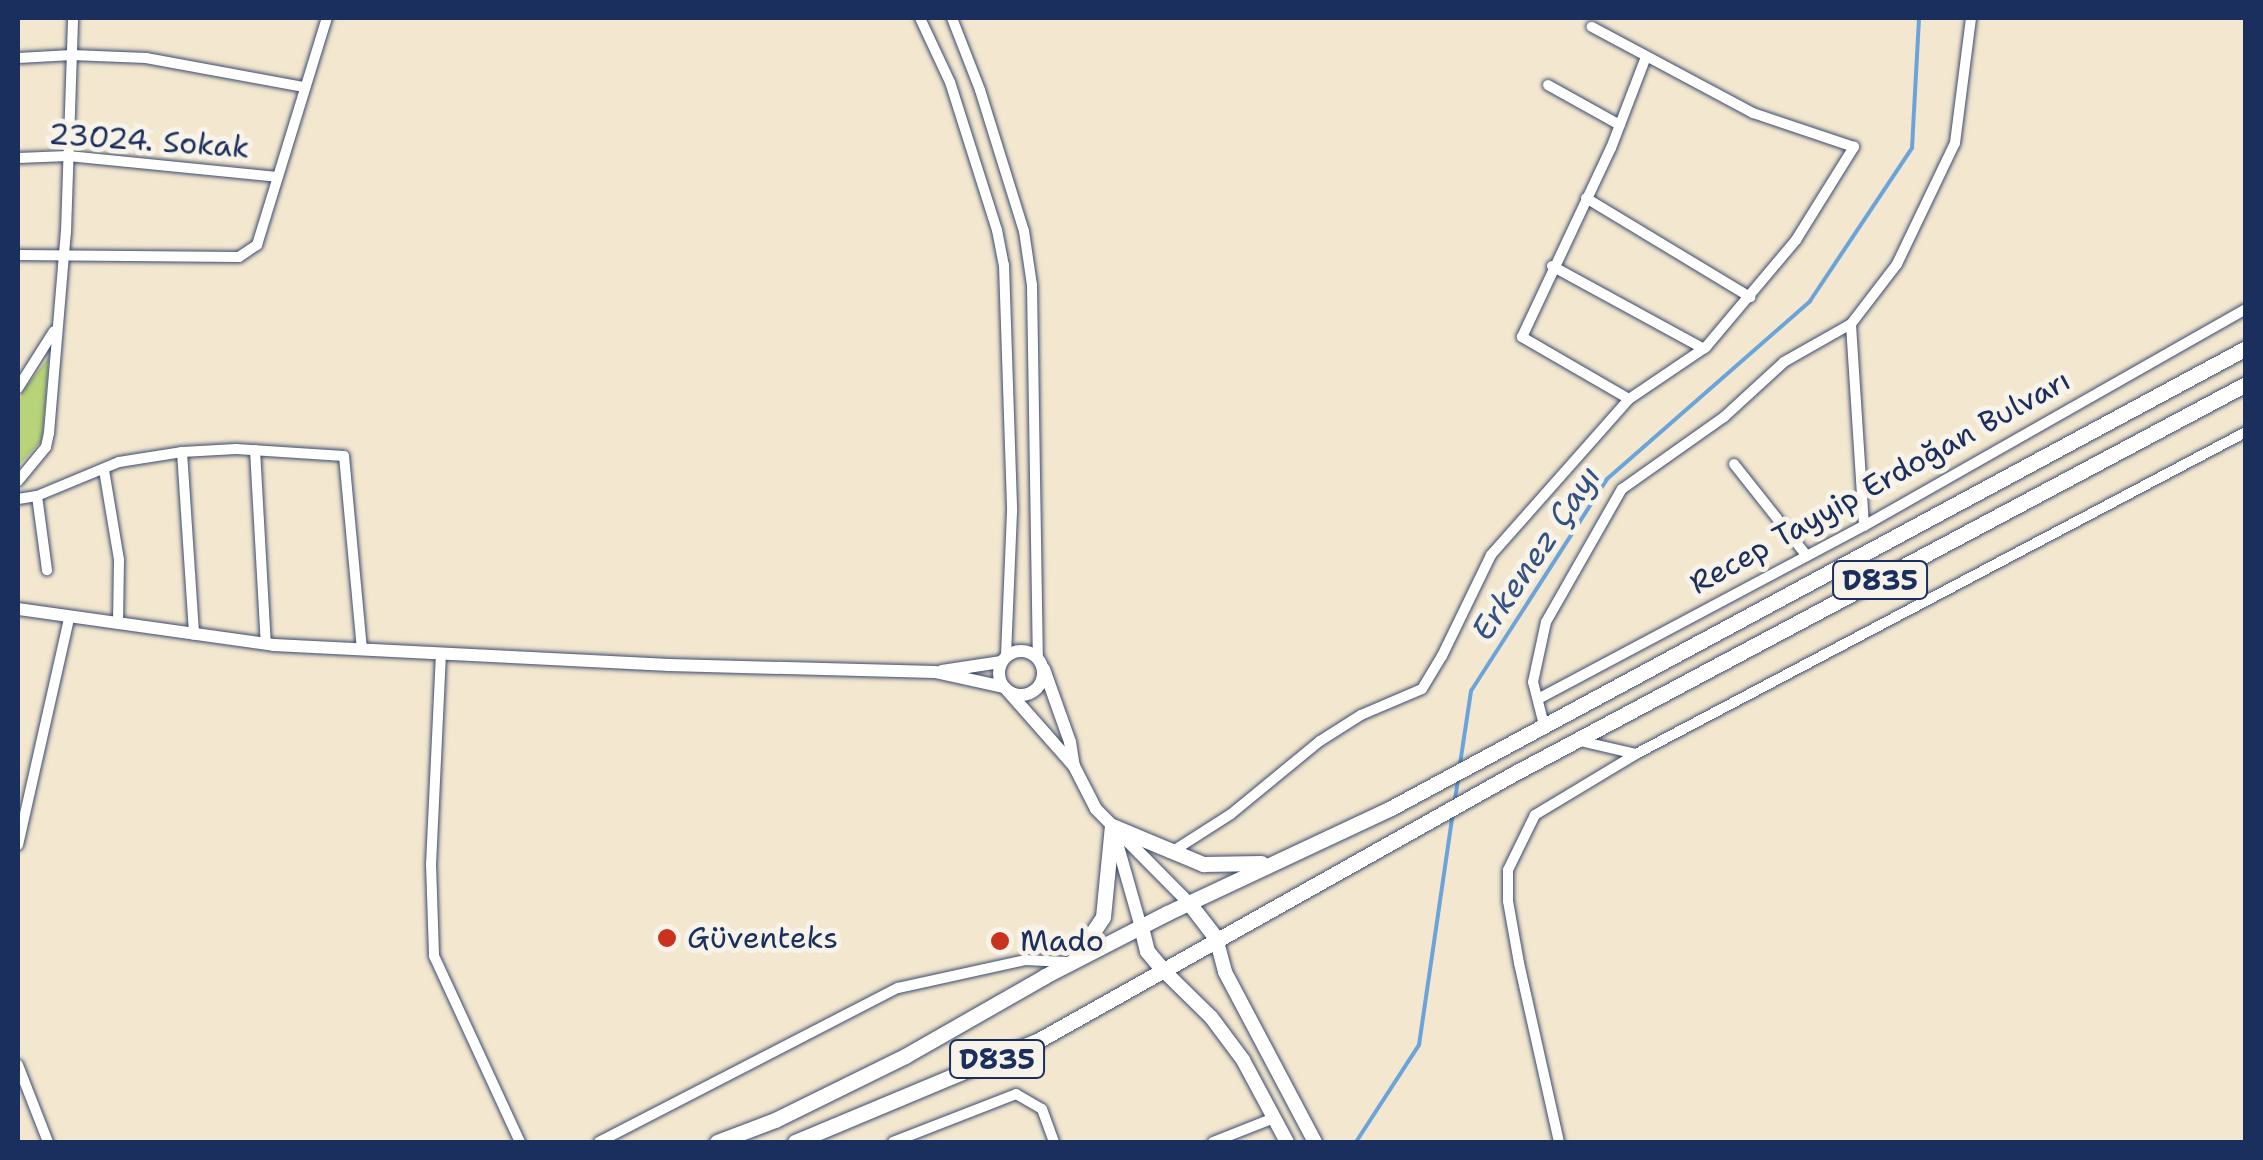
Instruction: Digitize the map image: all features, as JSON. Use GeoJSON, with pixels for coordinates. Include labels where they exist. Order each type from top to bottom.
{"type":"FeatureCollection","features":[{"type":"Feature","properties":{"kind":"highway","name":"Recep Tayyip Erdoğan Bulvarı"},"geometry":{"type":"LineString","coordinates":[[1275,862],[1391,808],[2246,348]]}},
{"type":"Feature","properties":{"kind":"highway","name":"D835"},"geometry":{"type":"LineString","coordinates":[[796,1142],[1039,1040],[1513,774],[2246,384]]}},
{"type":"Feature","properties":{"kind":"highway"},"geometry":{"type":"LineString","coordinates":[[1073,963],[1103,917],[1112,826],[1203,864],[1275,862]]}},
{"type":"Feature","properties":{"kind":"highway","name":"D835"},"geometry":{"type":"LineString","coordinates":[[717,1142],[776,1120],[906,1056],[1140,927],[1275,862]]}},
{"type":"Feature","properties":{"kind":"highway"},"geometry":{"type":"LineString","coordinates":[[1188,903],[1216,938]]}},
{"type":"Feature","properties":{"kind":"highway"},"geometry":{"type":"LineString","coordinates":[[1140,927],[1147,950],[1164,971]]}},
{"type":"Feature","properties":{"kind":"main road"},"geometry":{"type":"LineString","coordinates":[[1216,938],[1225,972],[1315,1142]]}},
{"type":"Feature","properties":{"kind":"main road"},"geometry":{"type":"LineString","coordinates":[[1164,971],[1222,1031],[1243,1060],[1287,1142]]}},
{"type":"Feature","properties":{"kind":"street"},"geometry":{"type":"LineString","coordinates":[[18,480],[46,446],[64,254],[73,18]]}},
{"type":"Feature","properties":{"kind":"street"},"geometry":{"type":"LineString","coordinates":[[18,255],[239,257],[257,246],[327,18]]}},
{"type":"Feature","properties":{"kind":"street"},"geometry":{"type":"LineString","coordinates":[[920,18],[950,82],[998,230],[1004,266],[1012,512],[1004,659],[999,675],[1006,689],[1074,766],[1096,809],[1188,903]]}},
{"type":"Feature","properties":{"kind":"street"},"geometry":{"type":"LineString","coordinates":[[18,609],[70,620],[266,644],[935,672],[1029,694],[1041,684],[1032,285],[1024,231],[980,90],[952,18]]}},
{"type":"Feature","properties":{"kind":"street"},"geometry":{"type":"LineString","coordinates":[[1544,725],[1533,682],[1546,622],[1622,489],[1724,417],[1784,362],[1851,324],[1897,264],[1955,143],[1972,18]]}},
{"type":"Feature","properties":{"kind":"street"},"geometry":{"type":"LineString","coordinates":[[1169,853],[1231,814],[1320,741],[1361,715],[1422,689],[1491,555],[1629,399],[1704,348],[1796,240],[1854,147],[1753,113],[1592,26]]}},
{"type":"Feature","properties":{"kind":"street"},"geometry":{"type":"LineString","coordinates":[[18,58],[72,54],[146,58],[304,87]]}},
{"type":"Feature","properties":{"kind":"street"},"geometry":{"type":"LineString","coordinates":[[1629,399],[1522,337],[1620,125],[1646,58]]}},
{"type":"Feature","properties":{"kind":"street"},"geometry":{"type":"LineString","coordinates":[[1548,85],[1620,125]]}},
{"type":"Feature","properties":{"kind":"street","name":"23024. Sokak"},"geometry":{"type":"LineString","coordinates":[[18,158],[68,156],[277,177]]}},
{"type":"Feature","properties":{"kind":"street"},"geometry":{"type":"LineString","coordinates":[[1586,198],[1750,296]]}},
{"type":"Feature","properties":{"kind":"street"},"geometry":{"type":"LineString","coordinates":[[1552,266],[1704,348]]}},
{"type":"Feature","properties":{"kind":"street","name":"Recep Tayyip Erdoğan Bulvarı"},"geometry":{"type":"LineString","coordinates":[[1538,699],[1864,526],[2246,309]]}},
{"type":"Feature","properties":{"kind":"street"},"geometry":{"type":"LineString","coordinates":[[1851,324],[1864,526]]}},
{"type":"Feature","properties":{"kind":"street"},"geometry":{"type":"LineString","coordinates":[[18,388],[57,326]]}},
{"type":"Feature","properties":{"kind":"street"},"geometry":{"type":"LineString","coordinates":[[1560,1142],[1516,948],[1508,870],[1535,815],[1636,754],[2246,432]]}},
{"type":"Feature","properties":{"kind":"street"},"geometry":{"type":"LineString","coordinates":[[255,450],[266,644]]}},
{"type":"Feature","properties":{"kind":"street"},"geometry":{"type":"LineString","coordinates":[[18,499],[37,496],[119,462],[182,452],[255,450],[344,456],[362,650]]}},
{"type":"Feature","properties":{"kind":"street"},"geometry":{"type":"LineString","coordinates":[[182,452],[194,634]]}},
{"type":"Feature","properties":{"kind":"street"},"geometry":{"type":"LineString","coordinates":[[1734,464],[1807,556]]}},
{"type":"Feature","properties":{"kind":"street"},"geometry":{"type":"LineString","coordinates":[[104,470],[119,560],[118,624]]}},
{"type":"Feature","properties":{"kind":"street"},"geometry":{"type":"LineString","coordinates":[[37,496],[47,570]]}},
{"type":"Feature","properties":{"kind":"street"},"geometry":{"type":"LineString","coordinates":[[18,845],[70,620]]}},
{"type":"Feature","properties":{"kind":"street"},"geometry":{"type":"LineString","coordinates":[[935,672],[1004,659],[1019,650],[1041,663],[1070,742],[1074,766]]}},
{"type":"Feature","properties":{"kind":"street"},"geometry":{"type":"LineString","coordinates":[[442,654],[431,864],[434,956],[520,1142]]}},
{"type":"Feature","properties":{"kind":"street"},"geometry":{"type":"LineString","coordinates":[[1580,741],[1636,754]]}},
{"type":"Feature","properties":{"kind":"street"},"geometry":{"type":"LineString","coordinates":[[1112,826],[1140,927]]}},
{"type":"Feature","properties":{"kind":"street"},"geometry":{"type":"LineString","coordinates":[[598,1142],[898,988],[1025,960],[1073,963]]}},
{"type":"Feature","properties":{"kind":"street"},"geometry":{"type":"LineString","coordinates":[[18,1066],[48,1142]]}},
{"type":"Feature","properties":{"kind":"street"},"geometry":{"type":"LineString","coordinates":[[893,1142],[1016,1094],[1042,1109],[1054,1142]]}},
{"type":"Feature","properties":{"kind":"street"},"geometry":{"type":"LineString","coordinates":[[1214,1142],[1274,1118]]}},
{"type":"Feature","properties":{"kind":"green space"},"geometry":{"type":"Polygon","coordinates":[[[49,357],[42,440],[20,464],[18,406],[22,392],[49,357]]]}},
{"type":"Feature","properties":{"kind":"waterway","name":"Erkenez Çayı"},"geometry":{"type":"LineString","coordinates":[[1460,764],[1471,691],[1607,479],[1810,301],[1912,148],[1919,18]]}},
{"type":"Feature","properties":{"kind":"waterway","name":"Erkenez Çayı"},"geometry":{"type":"LineString","coordinates":[[1455,799],[1458,779]]}},
{"type":"Feature","properties":{"kind":"waterway","name":"Erkenez Çayı"},"geometry":{"type":"LineString","coordinates":[[1356,1142],[1419,1045],[1453,813]]}},
{"type":"Feature","properties":{"kind":"place","name":"Güventeks"},"geometry":{"type":"Point","coordinates":[667,938]}},
{"type":"Feature","properties":{"kind":"place","name":"Mado"},"geometry":{"type":"Point","coordinates":[1000,941]}}]}
